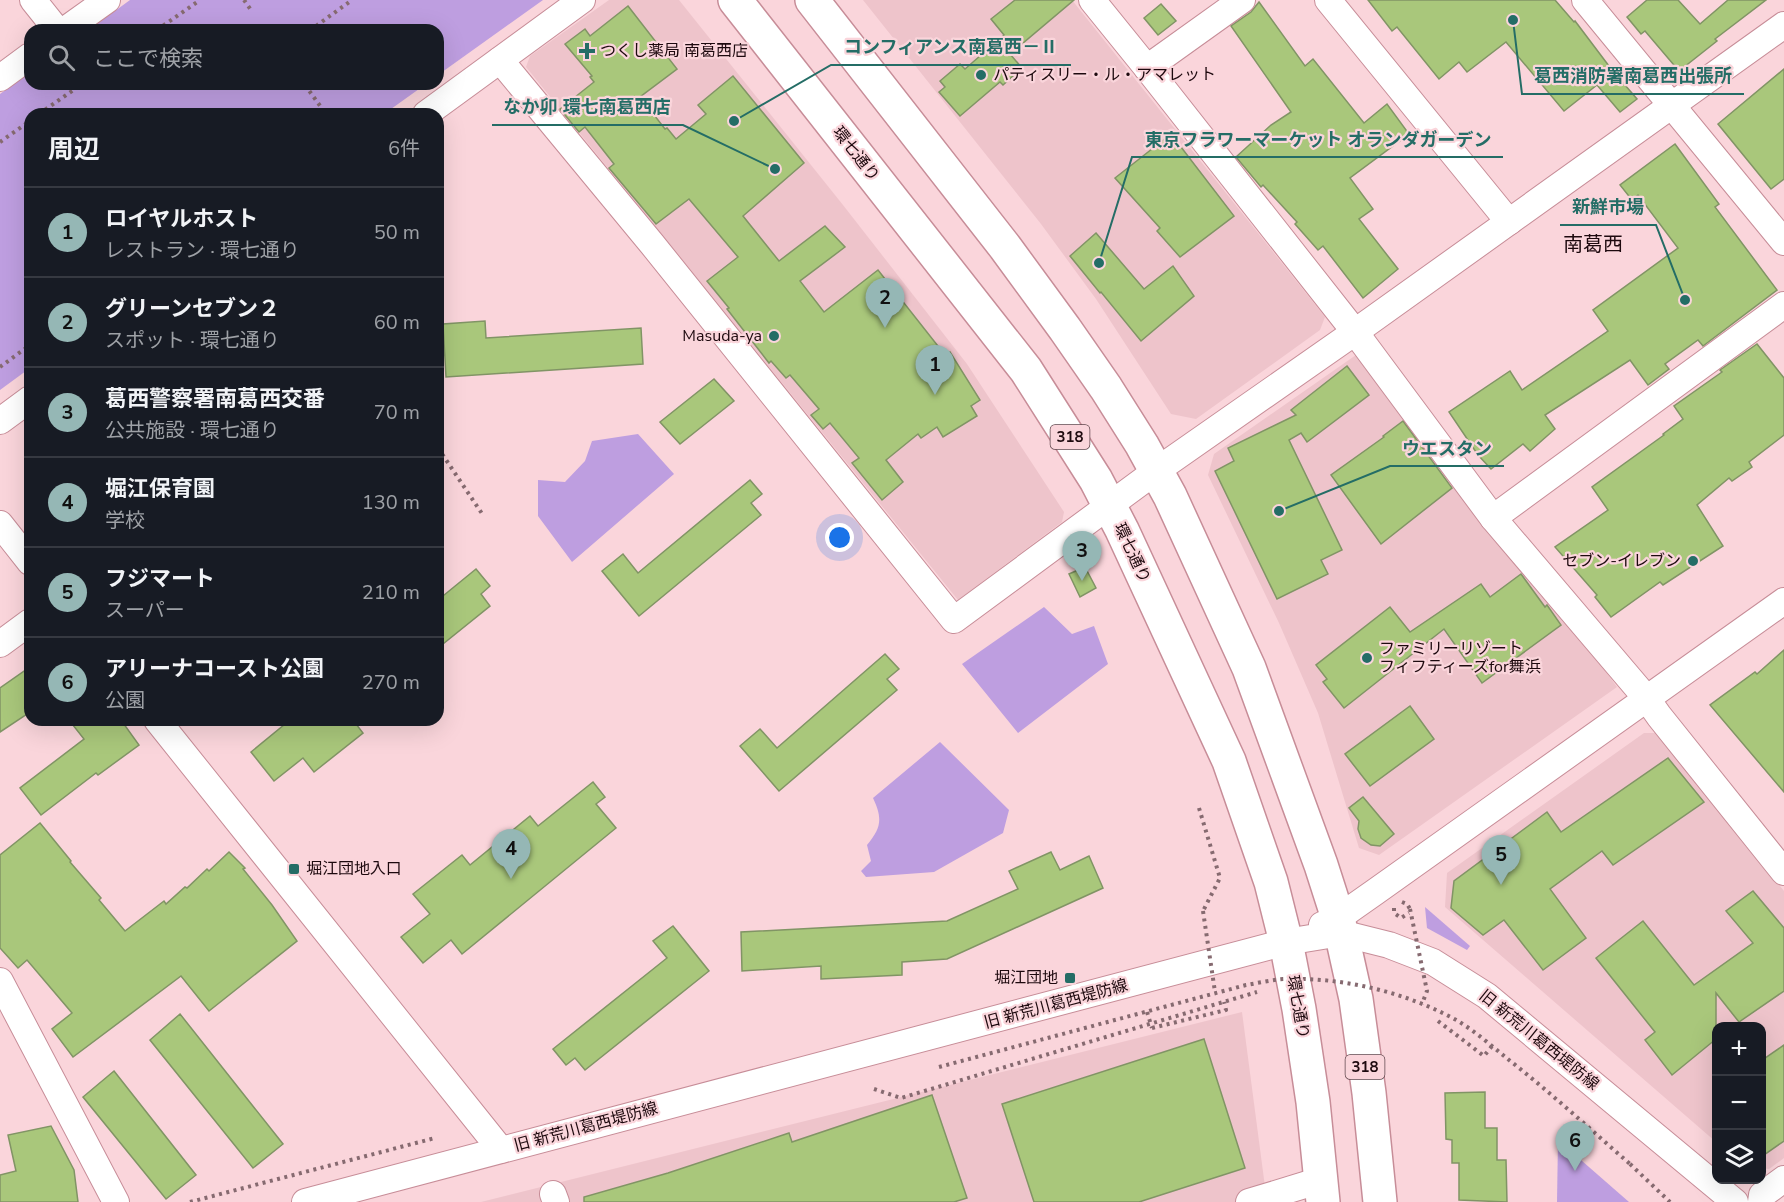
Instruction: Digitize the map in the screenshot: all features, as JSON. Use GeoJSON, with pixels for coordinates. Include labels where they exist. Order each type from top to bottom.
{"type":"FeatureCollection","features":[{"type":"Feature","properties":{"kind":"main road","name":"環七通り"},"geometry":{"type":"LineString","coordinates":[[735,0],[1026,370],[1096,480],[1109,505],[1229,761],[1270,882],[1286,942],[1301,1021],[1313,1102],[1322,1191]]}},
{"type":"Feature","properties":{"kind":"main road","name":"318"},"geometry":{"type":"LineString","coordinates":[[812,0],[1005,247],[1065,329],[1142,445],[1170,496],[1249,668],[1322,865],[1340,926],[1356,999],[1369,1093],[1380,1202]]}},
{"type":"Feature","properties":{"kind":"street"},"geometry":{"type":"LineString","coordinates":[[33,0],[52,24]]}},
{"type":"Feature","properties":{"kind":"street"},"geometry":{"type":"LineString","coordinates":[[73,24],[107,0]]}},
{"type":"Feature","properties":{"kind":"street"},"geometry":{"type":"LineString","coordinates":[[434,108],[582,0]]}},
{"type":"Feature","properties":{"kind":"street"},"geometry":{"type":"LineString","coordinates":[[1092,0],[1355,332],[1493,518],[1647,699],[1784,872]]}},
{"type":"Feature","properties":{"kind":"street"},"geometry":{"type":"LineString","coordinates":[[1148,68],[1242,0]]}},
{"type":"Feature","properties":{"kind":"street"},"geometry":{"type":"LineString","coordinates":[[1328,0],[1509,222]]}},
{"type":"Feature","properties":{"kind":"street"},"geometry":{"type":"LineString","coordinates":[[1585,0],[1784,243]]}},
{"type":"Feature","properties":{"kind":"street"},"geometry":{"type":"LineString","coordinates":[[500,60],[652,244],[954,620],[1156,471],[1355,332],[1784,25]]}},
{"type":"Feature","properties":{"kind":"street"},"geometry":{"type":"LineString","coordinates":[[0,78],[24,60]]}},
{"type":"Feature","properties":{"kind":"street"},"geometry":{"type":"LineString","coordinates":[[1493,518],[1784,305]]}},
{"type":"Feature","properties":{"kind":"street"},"geometry":{"type":"LineString","coordinates":[[0,421],[24,403]]}},
{"type":"Feature","properties":{"kind":"street"},"geometry":{"type":"LineString","coordinates":[[0,524],[24,554]]}},
{"type":"Feature","properties":{"kind":"street"},"geometry":{"type":"LineString","coordinates":[[1340,926],[1647,699],[1784,601]]}},
{"type":"Feature","properties":{"kind":"street"},"geometry":{"type":"LineString","coordinates":[[0,644],[24,626]]}},
{"type":"Feature","properties":{"kind":"street"},"geometry":{"type":"LineString","coordinates":[[162,726],[501,1150]]}},
{"type":"Feature","properties":{"kind":"street","name":"旧 新荒川葛西堤防線"},"geometry":{"type":"LineString","coordinates":[[306,1202],[1340,926],[1433,962],[1487,996],[1735,1202]]}},
{"type":"Feature","properties":{"kind":"street"},"geometry":{"type":"LineString","coordinates":[[0,981],[116,1202]]}},
{"type":"Feature","properties":{"kind":"street"},"geometry":{"type":"LineString","coordinates":[[1761,1202],[1762,1195],[1784,1179]]}},
{"type":"Feature","properties":{"kind":"street"},"geometry":{"type":"LineString","coordinates":[[1249,1202],[1322,1191]]}},
{"type":"Feature","properties":{"kind":"path"},"geometry":{"type":"LineString","coordinates":[[166,24],[200,0]]}},
{"type":"Feature","properties":{"kind":"path"},"geometry":{"type":"LineString","coordinates":[[244,0],[251,10]]}},
{"type":"Feature","properties":{"kind":"path"},"geometry":{"type":"LineString","coordinates":[[319,24],[352,0]]}},
{"type":"Feature","properties":{"kind":"path"},"geometry":{"type":"LineString","coordinates":[[48,108],[73,90]]}},
{"type":"Feature","properties":{"kind":"path"},"geometry":{"type":"LineString","coordinates":[[309,90],[322,108]]}},
{"type":"Feature","properties":{"kind":"path"},"geometry":{"type":"LineString","coordinates":[[0,142],[24,125]]}},
{"type":"Feature","properties":{"kind":"path"},"geometry":{"type":"LineString","coordinates":[[0,367],[24,349]]}},
{"type":"Feature","properties":{"kind":"path"},"geometry":{"type":"LineString","coordinates":[[444,457],[483,515]]}},
{"type":"Feature","properties":{"kind":"path"},"geometry":{"type":"LineString","coordinates":[[1198,808],[1220,878],[1203,910],[1215,992]]}},
{"type":"Feature","properties":{"kind":"path"},"geometry":{"type":"LineString","coordinates":[[1409,913],[1401,918],[1395,913],[1398,903],[1407,904],[1410,909],[1427,991],[1422,1004]]}},
{"type":"Feature","properties":{"kind":"path"},"geometry":{"type":"LineString","coordinates":[[939,1067],[1215,992],[1280,979],[1345,983],[1375,989],[1422,1004],[1459,1022],[1528,1075],[1670,1202]]}},
{"type":"Feature","properties":{"kind":"path"},"geometry":{"type":"LineString","coordinates":[[874,1089],[901,1098],[1257,992]]}},
{"type":"Feature","properties":{"kind":"path"},"geometry":{"type":"LineString","coordinates":[[1147,1012],[1152,1028],[1226,1010],[1224,1002]]}},
{"type":"Feature","properties":{"kind":"path"},"geometry":{"type":"LineString","coordinates":[[1438,1021],[1484,1056],[1492,1046]]}},
{"type":"Feature","properties":{"kind":"path"},"geometry":{"type":"LineString","coordinates":[[190,1202],[435,1138]]}},
{"type":"Feature","properties":{"kind":"shaded area"},"geometry":{"type":"Polygon","coordinates":[[[130,0],[543,0],[444,71],[444,24],[97,24],[130,0]]]}},
{"type":"Feature","properties":{"kind":"shaded area"},"geometry":{"type":"Polygon","coordinates":[[[609,0],[679,0],[967,364],[1064,512],[1062,522],[958,600],[526,67],[530,56],[609,0]]]}},
{"type":"Feature","properties":{"kind":"shaded area"},"geometry":{"type":"Polygon","coordinates":[[[863,0],[1072,0],[1325,317],[1320,330],[1196,419],[1171,414],[1096,299],[1041,224],[863,0]]]}},
{"type":"Feature","properties":{"kind":"shaded area"},"geometry":{"type":"Polygon","coordinates":[[[24,76],[24,90],[418,90],[392,108],[24,108],[24,372],[0,390],[0,94],[24,76]]]}},
{"type":"Feature","properties":{"kind":"shaded area"},"geometry":{"type":"Polygon","coordinates":[[[1356,355],[1534,575],[1617,687],[1379,855],[1359,848],[1318,713],[1279,623],[1208,475],[1214,454],[1356,355]]]}},
{"type":"Feature","properties":{"kind":"shaded area"},"geometry":{"type":"Polygon","coordinates":[[[638,434],[674,474],[572,562],[538,516],[538,480],[565,482],[585,461],[592,441],[638,434]]]}},
{"type":"Feature","properties":{"kind":"shaded area"},"geometry":{"type":"Polygon","coordinates":[[[1044,607],[1072,634],[1094,626],[1108,664],[1018,733],[962,664],[1044,607]]]}},
{"type":"Feature","properties":{"kind":"shaded area"},"geometry":{"type":"Polygon","coordinates":[[[1644,733],[1658,733],[1784,891],[1784,1158],[1769,1169],[1766,1169],[1766,1022],[1712,1022],[1712,1139],[1445,907],[1447,873],[1644,733]]]}},
{"type":"Feature","properties":{"kind":"shaded area"},"geometry":{"type":"Polygon","coordinates":[[[940,742],[1009,810],[1003,833],[934,872],[866,877],[861,871],[871,861],[867,845],[879,823],[873,798],[940,742]]]}},
{"type":"Feature","properties":{"kind":"shaded area"},"geometry":{"type":"Polygon","coordinates":[[[1425,907],[1470,946],[1467,950],[1427,928],[1425,907]]]}},
{"type":"Feature","properties":{"kind":"shaded area"},"geometry":{"type":"Polygon","coordinates":[[[1242,1012],[1267,1202],[481,1202],[1242,1012]]]}},
{"type":"Feature","properties":{"kind":"shaded area"},"geometry":{"type":"Polygon","coordinates":[[[1558,1140],[1629,1202],[1557,1202],[1558,1140]]]}},
{"type":"Feature","properties":{"kind":"building"},"geometry":{"type":"Polygon","coordinates":[[[1015,0],[1074,0],[1010,54],[1022,68],[1003,85],[1000,82],[960,116],[939,92],[945,87],[940,81],[960,64],[965,69],[1004,35],[991,19],[1015,0]]]}},
{"type":"Feature","properties":{"kind":"building"},"geometry":{"type":"Polygon","coordinates":[[[1368,0],[1555,0],[1575,21],[1637,99],[1620,112],[1597,85],[1564,111],[1506,42],[1467,72],[1459,62],[1439,79],[1397,27],[1392,31],[1368,0]]]}},
{"type":"Feature","properties":{"kind":"building"},"geometry":{"type":"Polygon","coordinates":[[[1647,0],[1678,0],[1700,24],[1728,0],[1766,0],[1715,39],[1717,41],[1679,71],[1645,31],[1641,34],[1627,17],[1647,0]]]}},
{"type":"Feature","properties":{"kind":"building"},"geometry":{"type":"Polygon","coordinates":[[[1259,2],[1305,66],[1313,59],[1364,123],[1387,104],[1409,134],[1350,178],[1373,209],[1359,219],[1398,269],[1363,298],[1323,246],[1318,250],[1295,224],[1297,222],[1263,185],[1261,187],[1236,157],[1271,125],[1291,112],[1231,26],[1251,12],[1259,2]]]}},
{"type":"Feature","properties":{"kind":"building"},"geometry":{"type":"Polygon","coordinates":[[[1161,4],[1176,21],[1158,35],[1144,18],[1161,4]]]}},
{"type":"Feature","properties":{"kind":"building"},"geometry":{"type":"Polygon","coordinates":[[[628,6],[677,69],[640,97],[665,129],[667,128],[676,139],[706,114],[698,105],[733,76],[804,163],[743,216],[779,261],[825,226],[845,247],[800,281],[824,312],[878,270],[945,355],[950,352],[980,400],[971,406],[977,416],[943,437],[937,427],[921,438],[918,434],[886,460],[903,482],[882,500],[852,463],[859,458],[830,423],[823,429],[811,415],[819,409],[790,375],[786,378],[771,361],[769,363],[707,281],[738,257],[689,199],[656,224],[609,168],[614,164],[585,127],[579,132],[560,109],[594,82],[590,77],[592,76],[565,44],[585,29],[590,36],[628,6]]]}},
{"type":"Feature","properties":{"kind":"building"},"geometry":{"type":"Polygon","coordinates":[[[1784,69],[1784,179],[1771,189],[1718,124],[1784,69]]]}},
{"type":"Feature","properties":{"kind":"building"},"geometry":{"type":"Polygon","coordinates":[[[1171,134],[1234,216],[1180,257],[1157,231],[1160,228],[1115,178],[1171,134]]]}},
{"type":"Feature","properties":{"kind":"building"},"geometry":{"type":"Polygon","coordinates":[[[1675,144],[1719,204],[1715,207],[1777,290],[1703,346],[1698,340],[1665,364],[1669,369],[1648,385],[1630,360],[1545,415],[1555,429],[1530,451],[1523,444],[1491,469],[1478,455],[1449,412],[1510,371],[1522,390],[1608,331],[1593,310],[1678,248],[1638,195],[1632,200],[1620,185],[1675,144]]]}},
{"type":"Feature","properties":{"kind":"building"},"geometry":{"type":"Polygon","coordinates":[[[1096,233],[1144,289],[1173,266],[1194,296],[1141,341],[1070,256],[1096,233]]]}},
{"type":"Feature","properties":{"kind":"building"},"geometry":{"type":"Polygon","coordinates":[[[485,321],[486,338],[641,328],[643,364],[446,377],[444,324],[485,321]]]}},
{"type":"Feature","properties":{"kind":"building"},"geometry":{"type":"Polygon","coordinates":[[[1757,344],[1784,378],[1784,435],[1749,462],[1752,467],[1732,481],[1729,478],[1697,505],[1723,546],[1663,585],[1660,582],[1611,617],[1595,597],[1597,595],[1555,547],[1608,510],[1592,487],[1683,419],[1674,406],[1757,344]]]}},
{"type":"Feature","properties":{"kind":"building"},"geometry":{"type":"Polygon","coordinates":[[[1347,366],[1369,395],[1307,442],[1301,433],[1289,440],[1342,550],[1321,560],[1328,574],[1277,599],[1215,471],[1234,461],[1228,448],[1296,415],[1291,410],[1347,366]]]}},
{"type":"Feature","properties":{"kind":"building"},"geometry":{"type":"Polygon","coordinates":[[[714,379],[734,401],[680,444],[660,422],[714,379]]]}},
{"type":"Feature","properties":{"kind":"building"},"geometry":{"type":"Polygon","coordinates":[[[1403,421],[1452,488],[1381,544],[1331,475],[1403,421]]]}},
{"type":"Feature","properties":{"kind":"building"},"geometry":{"type":"Polygon","coordinates":[[[750,480],[762,494],[751,503],[761,515],[639,616],[602,571],[623,554],[638,573],[750,480]]]}},
{"type":"Feature","properties":{"kind":"building"},"geometry":{"type":"Polygon","coordinates":[[[1085,567],[1096,588],[1080,597],[1069,574],[1085,567]]]}},
{"type":"Feature","properties":{"kind":"building"},"geometry":{"type":"Polygon","coordinates":[[[476,569],[490,586],[481,594],[490,606],[444,643],[444,595],[476,569]]]}},
{"type":"Feature","properties":{"kind":"building"},"geometry":{"type":"Polygon","coordinates":[[[1521,574],[1561,625],[1482,683],[1444,629],[1344,708],[1323,682],[1327,679],[1316,665],[1390,607],[1410,632],[1481,584],[1490,597],[1521,574]]]}},
{"type":"Feature","properties":{"kind":"building"},"geometry":{"type":"Polygon","coordinates":[[[1784,650],[1784,792],[1710,705],[1755,672],[1757,674],[1784,650]]]}},
{"type":"Feature","properties":{"kind":"building"},"geometry":{"type":"Polygon","coordinates":[[[885,654],[899,669],[887,679],[897,690],[779,791],[740,746],[760,729],[777,748],[885,654]]]}},
{"type":"Feature","properties":{"kind":"building"},"geometry":{"type":"Polygon","coordinates":[[[24,671],[24,716],[0,732],[0,688],[24,671]]]}},
{"type":"Feature","properties":{"kind":"building"},"geometry":{"type":"Polygon","coordinates":[[[1410,706],[1434,739],[1370,786],[1345,754],[1410,706]]]}},
{"type":"Feature","properties":{"kind":"building"},"geometry":{"type":"Polygon","coordinates":[[[74,726],[125,726],[139,745],[98,775],[96,773],[41,815],[20,788],[84,739],[74,726]]]}},
{"type":"Feature","properties":{"kind":"building"},"geometry":{"type":"Polygon","coordinates":[[[283,726],[358,726],[363,733],[314,772],[303,758],[274,781],[251,752],[283,726]]]}},
{"type":"Feature","properties":{"kind":"building"},"geometry":{"type":"Polygon","coordinates":[[[1668,758],[1704,802],[1613,865],[1602,851],[1550,889],[1586,938],[1543,970],[1504,920],[1483,935],[1451,908],[1454,881],[1547,812],[1561,832],[1668,758]]]}},
{"type":"Feature","properties":{"kind":"building"},"geometry":{"type":"Polygon","coordinates":[[[593,782],[605,797],[596,804],[616,828],[462,954],[451,940],[423,963],[401,937],[430,914],[413,894],[462,855],[470,865],[530,816],[538,826],[593,782]]]}},
{"type":"Feature","properties":{"kind":"building"},"geometry":{"type":"Polygon","coordinates":[[[1363,797],[1394,834],[1380,846],[1371,845],[1361,838],[1358,829],[1359,821],[1349,808],[1363,797]]]}},
{"type":"Feature","properties":{"kind":"building"},"geometry":{"type":"Polygon","coordinates":[[[40,823],[125,931],[164,901],[166,904],[207,869],[209,871],[229,852],[245,868],[243,869],[297,941],[209,1011],[181,976],[73,1057],[52,1029],[72,1013],[27,960],[18,968],[0,948],[0,855],[40,823]]]}},
{"type":"Feature","properties":{"kind":"building"},"geometry":{"type":"Polygon","coordinates":[[[1051,852],[1060,870],[1089,856],[1103,888],[947,959],[902,962],[902,975],[821,979],[821,966],[742,971],[741,932],[947,921],[1018,889],[1009,871],[1051,852]]]}},
{"type":"Feature","properties":{"kind":"building"},"geometry":{"type":"Polygon","coordinates":[[[1753,891],[1784,928],[1784,991],[1739,1022],[1716,993],[1716,1022],[1712,1022],[1712,1042],[1672,1075],[1645,1040],[1655,1032],[1596,958],[1643,921],[1694,985],[1753,943],[1726,911],[1753,891]]]}},
{"type":"Feature","properties":{"kind":"building"},"geometry":{"type":"Polygon","coordinates":[[[673,926],[709,971],[585,1070],[575,1058],[566,1065],[553,1049],[667,958],[653,941],[673,926]]]}},
{"type":"Feature","properties":{"kind":"building"},"geometry":{"type":"Polygon","coordinates":[[[180,1014],[283,1144],[253,1168],[150,1040],[180,1014]]]}},
{"type":"Feature","properties":{"kind":"building"},"geometry":{"type":"Polygon","coordinates":[[[1204,1039],[1245,1168],[1139,1202],[1034,1202],[1002,1104],[1204,1039]]]}},
{"type":"Feature","properties":{"kind":"building"},"geometry":{"type":"Polygon","coordinates":[[[1784,1045],[1784,1141],[1766,1154],[1766,1076],[1766,1058],[1784,1045]]]}},
{"type":"Feature","properties":{"kind":"building"},"geometry":{"type":"Polygon","coordinates":[[[114,1071],[196,1175],[166,1199],[83,1097],[114,1071]]]}},
{"type":"Feature","properties":{"kind":"building"},"geometry":{"type":"Polygon","coordinates":[[[1485,1092],[1485,1128],[1497,1128],[1497,1160],[1506,1160],[1507,1202],[1459,1200],[1459,1163],[1452,1163],[1452,1140],[1446,1139],[1445,1093],[1485,1092]]]}},
{"type":"Feature","properties":{"kind":"building"},"geometry":{"type":"Polygon","coordinates":[[[932,1095],[967,1198],[954,1202],[584,1202],[584,1197],[668,1173],[789,1133],[792,1142],[932,1095]]]}},
{"type":"Feature","properties":{"kind":"building"},"geometry":{"type":"Polygon","coordinates":[[[51,1126],[74,1170],[78,1202],[0,1202],[0,1175],[16,1171],[8,1135],[51,1126]]]}},
{"type":"Feature","properties":{"kind":"place","name":"葛西消防署南葛西出張所"},"geometry":{"type":"Point","coordinates":[1513,20]}},
{"type":"Feature","properties":{"kind":"place","name":"つくし薬局 南葛西店"},"geometry":{"type":"Point","coordinates":[587,51]}},
{"type":"Feature","properties":{"kind":"place","name":"パティスリー・ル・アマレット"},"geometry":{"type":"Point","coordinates":[981,75]}},
{"type":"Feature","properties":{"kind":"place","name":"コンフィアンス南葛西－Ⅱ"},"geometry":{"type":"Point","coordinates":[734,121]}},
{"type":"Feature","properties":{"kind":"place","name":"なか卯 環七南葛西店"},"geometry":{"type":"Point","coordinates":[775,169]}},
{"type":"Feature","properties":{"kind":"place","name":"東京フラワーマーケット オランダガーデン"},"geometry":{"type":"Point","coordinates":[1099,263]}},
{"type":"Feature","properties":{"kind":"place","name":"新鮮市場"},"geometry":{"type":"Point","coordinates":[1685,300]}},
{"type":"Feature","properties":{"kind":"place","name":"グリーンセブン２"},"geometry":{"type":"Point","coordinates":[885,328]}},
{"type":"Feature","properties":{"kind":"place","name":"Masuda-ya"},"geometry":{"type":"Point","coordinates":[774,336]}},
{"type":"Feature","properties":{"kind":"place","name":"ロイヤルホスト"},"geometry":{"type":"Point","coordinates":[935,395]}},
{"type":"Feature","properties":{"kind":"place","name":"ウエスタン"},"geometry":{"type":"Point","coordinates":[1279,511]}},
{"type":"Feature","properties":{"kind":"place","name":"セブン-イレブン"},"geometry":{"type":"Point","coordinates":[1693,561]}},
{"type":"Feature","properties":{"kind":"place","name":"葛西警察署南葛西交番"},"geometry":{"type":"Point","coordinates":[1082,581]}},
{"type":"Feature","properties":{"kind":"place","name":"ファミリーリゾート フィフティーズfor舞浜"},"geometry":{"type":"Point","coordinates":[1367,658]}},
{"type":"Feature","properties":{"kind":"place","name":"堀江団地入口"},"geometry":{"type":"Point","coordinates":[294,869]}},
{"type":"Feature","properties":{"kind":"place","name":"堀江保育園"},"geometry":{"type":"Point","coordinates":[511,879]}},
{"type":"Feature","properties":{"kind":"place","name":"フジマート"},"geometry":{"type":"Point","coordinates":[1501,885]}},
{"type":"Feature","properties":{"kind":"place","name":"堀江団地"},"geometry":{"type":"Point","coordinates":[1070,978]}},
{"type":"Feature","properties":{"kind":"place","name":"アリーナコースト公園"},"geometry":{"type":"Point","coordinates":[1575,1171]}},
{"type":"Feature","properties":{"kind":"district","name":"南葛西"},"geometry":{"type":"Point","coordinates":[1593,244]}}]}
